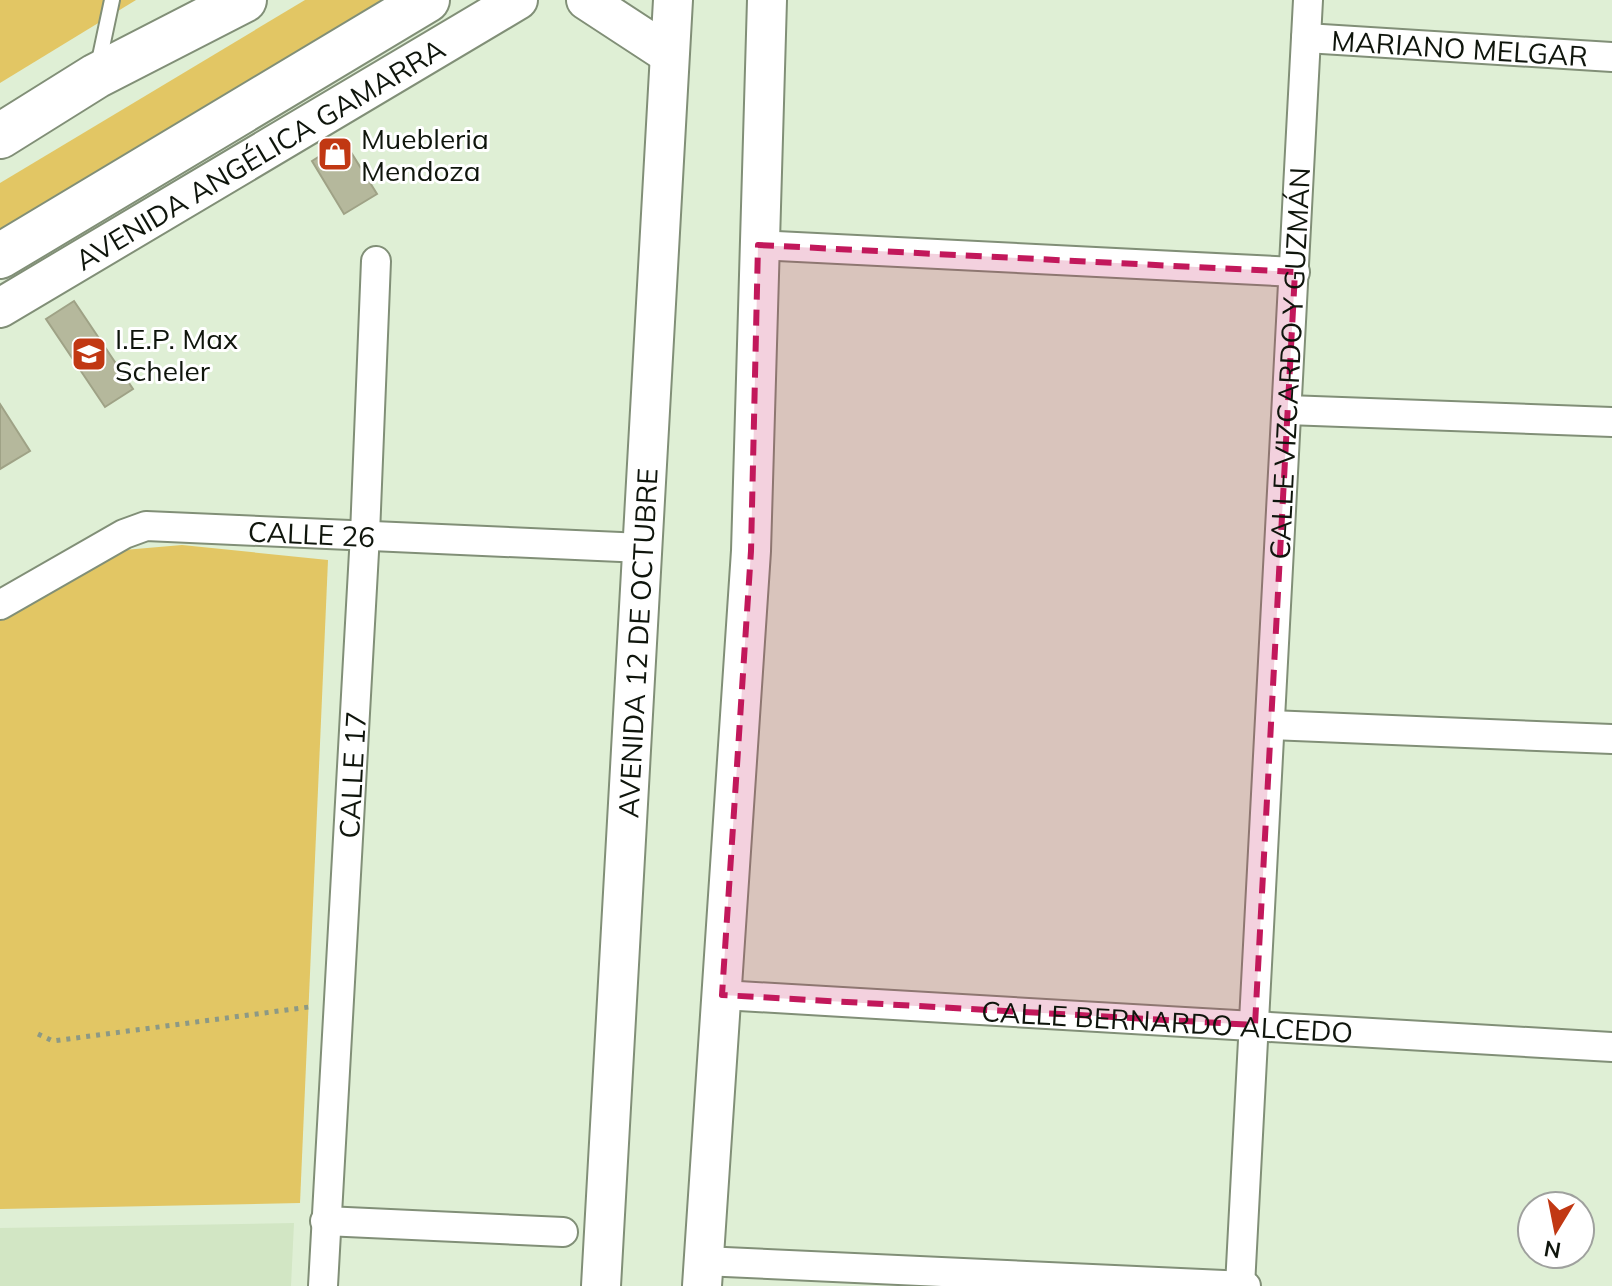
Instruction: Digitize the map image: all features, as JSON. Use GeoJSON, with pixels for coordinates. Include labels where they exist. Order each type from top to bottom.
{"type":"FeatureCollection","features":[{"type":"Feature","properties":{"kind":"main road"},"geometry":{"type":"LineString","coordinates":[[0,136],[96,76],[244,0]]}},
{"type":"Feature","properties":{"kind":"main road","name":"AVENIDA ANGÉLICA GAMARRA"},"geometry":{"type":"LineString","coordinates":[[0,256],[427,0]]}},
{"type":"Feature","properties":{"kind":"main road","name":"AVENIDA ANGÉLICA GAMARRA"},"geometry":{"type":"LineString","coordinates":[[0,308],[518,0]]}},
{"type":"Feature","properties":{"kind":"main road"},"geometry":{"type":"LineString","coordinates":[[586,0],[667,53]]}},
{"type":"Feature","properties":{"kind":"main road","name":"AVENIDA 12 DE OCTUBRE"},"geometry":{"type":"LineString","coordinates":[[601,1286],[643,548],[667,53],[673,0]]}},
{"type":"Feature","properties":{"kind":"main road"},"geometry":{"type":"LineString","coordinates":[[702,1274],[751,551],[767,0]]}},
{"type":"Feature","properties":{"kind":"street","name":"CALLE VIZCARDO Y GUZMÁN"},"geometry":{"type":"LineString","coordinates":[[1242,1286],[1308,0]]}},
{"type":"Feature","properties":{"kind":"street","name":"MARIANO MELGAR"},"geometry":{"type":"LineString","coordinates":[[1306,38],[1612,57]]}},
{"type":"Feature","properties":{"kind":"street"},"geometry":{"type":"LineString","coordinates":[[758,245],[1295,272]]}},
{"type":"Feature","properties":{"kind":"street","name":"CALLE 17"},"geometry":{"type":"LineString","coordinates":[[323,1286],[365,534],[376,261]]}},
{"type":"Feature","properties":{"kind":"street"},"geometry":{"type":"LineString","coordinates":[[1287,410],[1612,422]]}},
{"type":"Feature","properties":{"kind":"street","name":"CALLE 26"},"geometry":{"type":"LineString","coordinates":[[0,605],[124,534],[146,526],[643,548]]}},
{"type":"Feature","properties":{"kind":"street"},"geometry":{"type":"LineString","coordinates":[[1270,725],[1612,739]]}},
{"type":"Feature","properties":{"kind":"street","name":"CALLE BERNARDO ALCEDO"},"geometry":{"type":"LineString","coordinates":[[722,995],[1612,1047]]}},
{"type":"Feature","properties":{"kind":"street"},"geometry":{"type":"LineString","coordinates":[[325,1221],[563,1232]]}},
{"type":"Feature","properties":{"kind":"street"},"geometry":{"type":"LineString","coordinates":[[702,1274],[1242,1286]]}},
{"type":"Feature","properties":{"kind":"lane"},"geometry":{"type":"LineString","coordinates":[[96,76],[112,0]]}},
{"type":"Feature","properties":{"kind":"path"},"geometry":{"type":"LineString","coordinates":[[38,1034],[53,1041],[317,1006]]}},
{"type":"Feature","properties":{"kind":"highlighted area"},"geometry":{"type":"Polygon","coordinates":[[[758,245],[1295,272],[1255,1025],[722,995],[751,551],[758,245]]]}},
{"type":"Feature","properties":{"kind":"shaded area"},"geometry":{"type":"Polygon","coordinates":[[[0,0],[136,0],[0,83],[0,0]]]}},
{"type":"Feature","properties":{"kind":"shaded area"},"geometry":{"type":"Polygon","coordinates":[[[305,0],[395,0],[0,233],[0,183],[305,0]]]}},
{"type":"Feature","properties":{"kind":"shaded area"},"geometry":{"type":"Polygon","coordinates":[[[182,545],[328,560],[300,1203],[0,1209],[0,620],[124,550],[182,545]]]}},
{"type":"Feature","properties":{"kind":"shaded area"},"geometry":{"type":"Polygon","coordinates":[[[294,1223],[291,1286],[0,1286],[0,1228],[294,1223]]]}},
{"type":"Feature","properties":{"kind":"building"},"geometry":{"type":"Polygon","coordinates":[[[344,141],[377,194],[344,214],[312,161],[344,141]]]}},
{"type":"Feature","properties":{"kind":"building","name":"I.E.P. Max Scheler"},"geometry":{"type":"Polygon","coordinates":[[[74,301],[133,389],[105,407],[46,319],[74,301]]]}},
{"type":"Feature","properties":{"kind":"building"},"geometry":{"type":"Polygon","coordinates":[[[0,404],[30,451],[0,469],[0,404]]]}},
{"type":"Feature","properties":{"kind":"place","name":"Muebleria Mendoza"},"geometry":{"type":"Point","coordinates":[335,154]}},
{"type":"Feature","properties":{"kind":"place","name":"I.E.P. Max Scheler"},"geometry":{"type":"Point","coordinates":[89,354]}}]}
